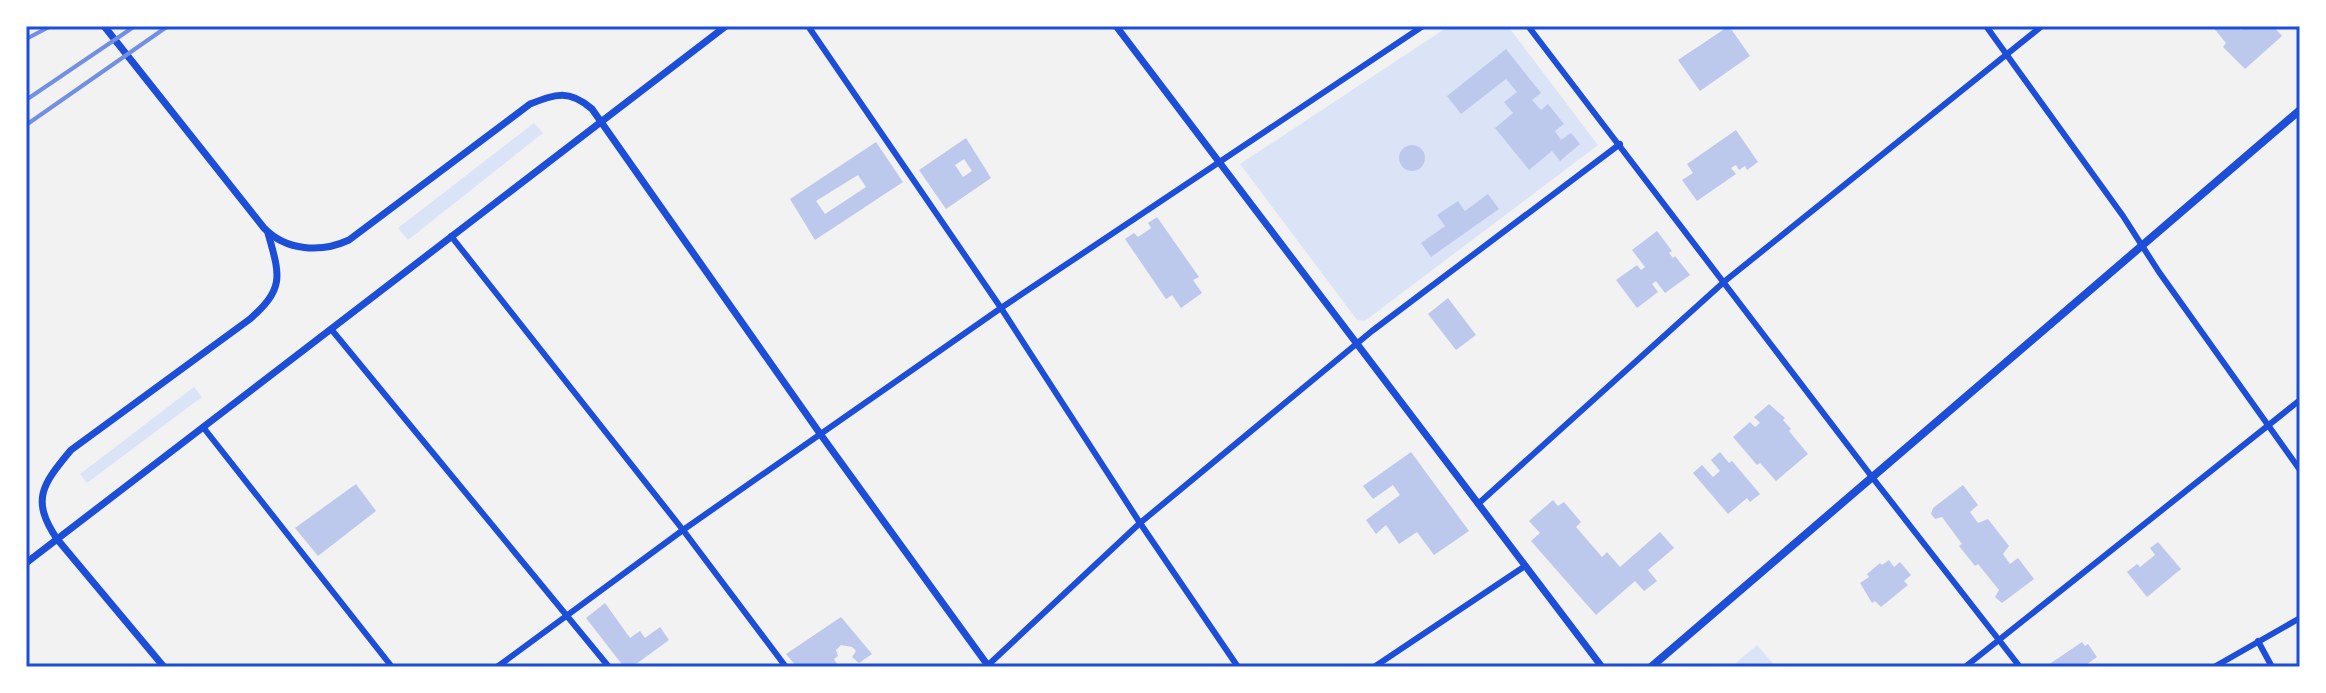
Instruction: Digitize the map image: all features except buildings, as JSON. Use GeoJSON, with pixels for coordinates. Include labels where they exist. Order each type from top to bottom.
{"type":"FeatureCollection","features":[{"type":"Feature","properties":{"kind":"main road"},"geometry":{"type":"LineString","coordinates":[[1651,667],[2300,110]]}},
{"type":"Feature","properties":{"kind":"street"},"geometry":{"type":"LineString","coordinates":[[104,26],[266,230],[275,259],[277,285],[267,303],[250,319],[71,450],[57,467],[43,493],[43,517],[57,539],[164,667]]}},
{"type":"Feature","properties":{"kind":"street"},"geometry":{"type":"LineString","coordinates":[[26,563],[726,26]]}},
{"type":"Feature","properties":{"kind":"street"},"geometry":{"type":"LineString","coordinates":[[808,26],[1001,308],[1140,523],[1238,667]]}},
{"type":"Feature","properties":{"kind":"street"},"geometry":{"type":"LineString","coordinates":[[1116,26],[1602,667]]}},
{"type":"Feature","properties":{"kind":"street"},"geometry":{"type":"LineString","coordinates":[[497,667],[569,617],[683,530],[1001,308],[1423,26]]}},
{"type":"Feature","properties":{"kind":"street"},"geometry":{"type":"LineString","coordinates":[[1528,26],[2020,667]]}},
{"type":"Feature","properties":{"kind":"street"},"geometry":{"type":"LineString","coordinates":[[1986,26],[2300,470]]}},
{"type":"Feature","properties":{"kind":"street"},"geometry":{"type":"LineString","coordinates":[[1478,504],[1725,281],[2042,26]]}},
{"type":"Feature","properties":{"kind":"street"},"geometry":{"type":"LineString","coordinates":[[266,230],[297,247],[324,248],[349,240],[530,104],[551,95],[579,98],[592,109],[988,667],[1140,523],[1357,345],[1620,144]]}},
{"type":"Feature","properties":{"kind":"street"},"geometry":{"type":"LineString","coordinates":[[451,236],[683,530],[786,667]]}},
{"type":"Feature","properties":{"kind":"street"},"geometry":{"type":"LineString","coordinates":[[331,329],[609,667]]}},
{"type":"Feature","properties":{"kind":"street"},"geometry":{"type":"LineString","coordinates":[[1965,667],[2300,400]]}},
{"type":"Feature","properties":{"kind":"street"},"geometry":{"type":"LineString","coordinates":[[203,427],[392,667]]}},
{"type":"Feature","properties":{"kind":"street"},"geometry":{"type":"LineString","coordinates":[[1374,667],[1525,566]]}},
{"type":"Feature","properties":{"kind":"street"},"geometry":{"type":"LineString","coordinates":[[2214,667],[2300,618]]}},
{"type":"Feature","properties":{"kind":"street"},"geometry":{"type":"LineString","coordinates":[[2258,641],[2272,667]]}},
{"type":"Feature","properties":{"kind":"shaded area"},"geometry":{"type":"Polygon","coordinates":[[[1449,26],[1508,26],[1598,145],[1365,321],[1357,320],[1240,164],[1449,26]]]}},
{"type":"Feature","properties":{"kind":"shaded area"},"geometry":{"type":"Polygon","coordinates":[[[534,123],[543,133],[408,240],[398,228],[534,123]]]}},
{"type":"Feature","properties":{"kind":"shaded area"},"geometry":{"type":"Polygon","coordinates":[[[194,387],[202,397],[87,483],[80,474],[194,387]]]}},
{"type":"Feature","properties":{"kind":"shaded area"},"geometry":{"type":"Polygon","coordinates":[[[1757,645],[1776,667],[1731,667],[1757,645]]]}},
{"type":"Feature","properties":{"kind":"railway"},"geometry":{"type":"LineString","coordinates":[[26,39],[51,26]]}},
{"type":"Feature","properties":{"kind":"railway"},"geometry":{"type":"LineString","coordinates":[[26,100],[135,26]]}},
{"type":"Feature","properties":{"kind":"railway"},"geometry":{"type":"LineString","coordinates":[[26,125],[168,26]]}}]}
